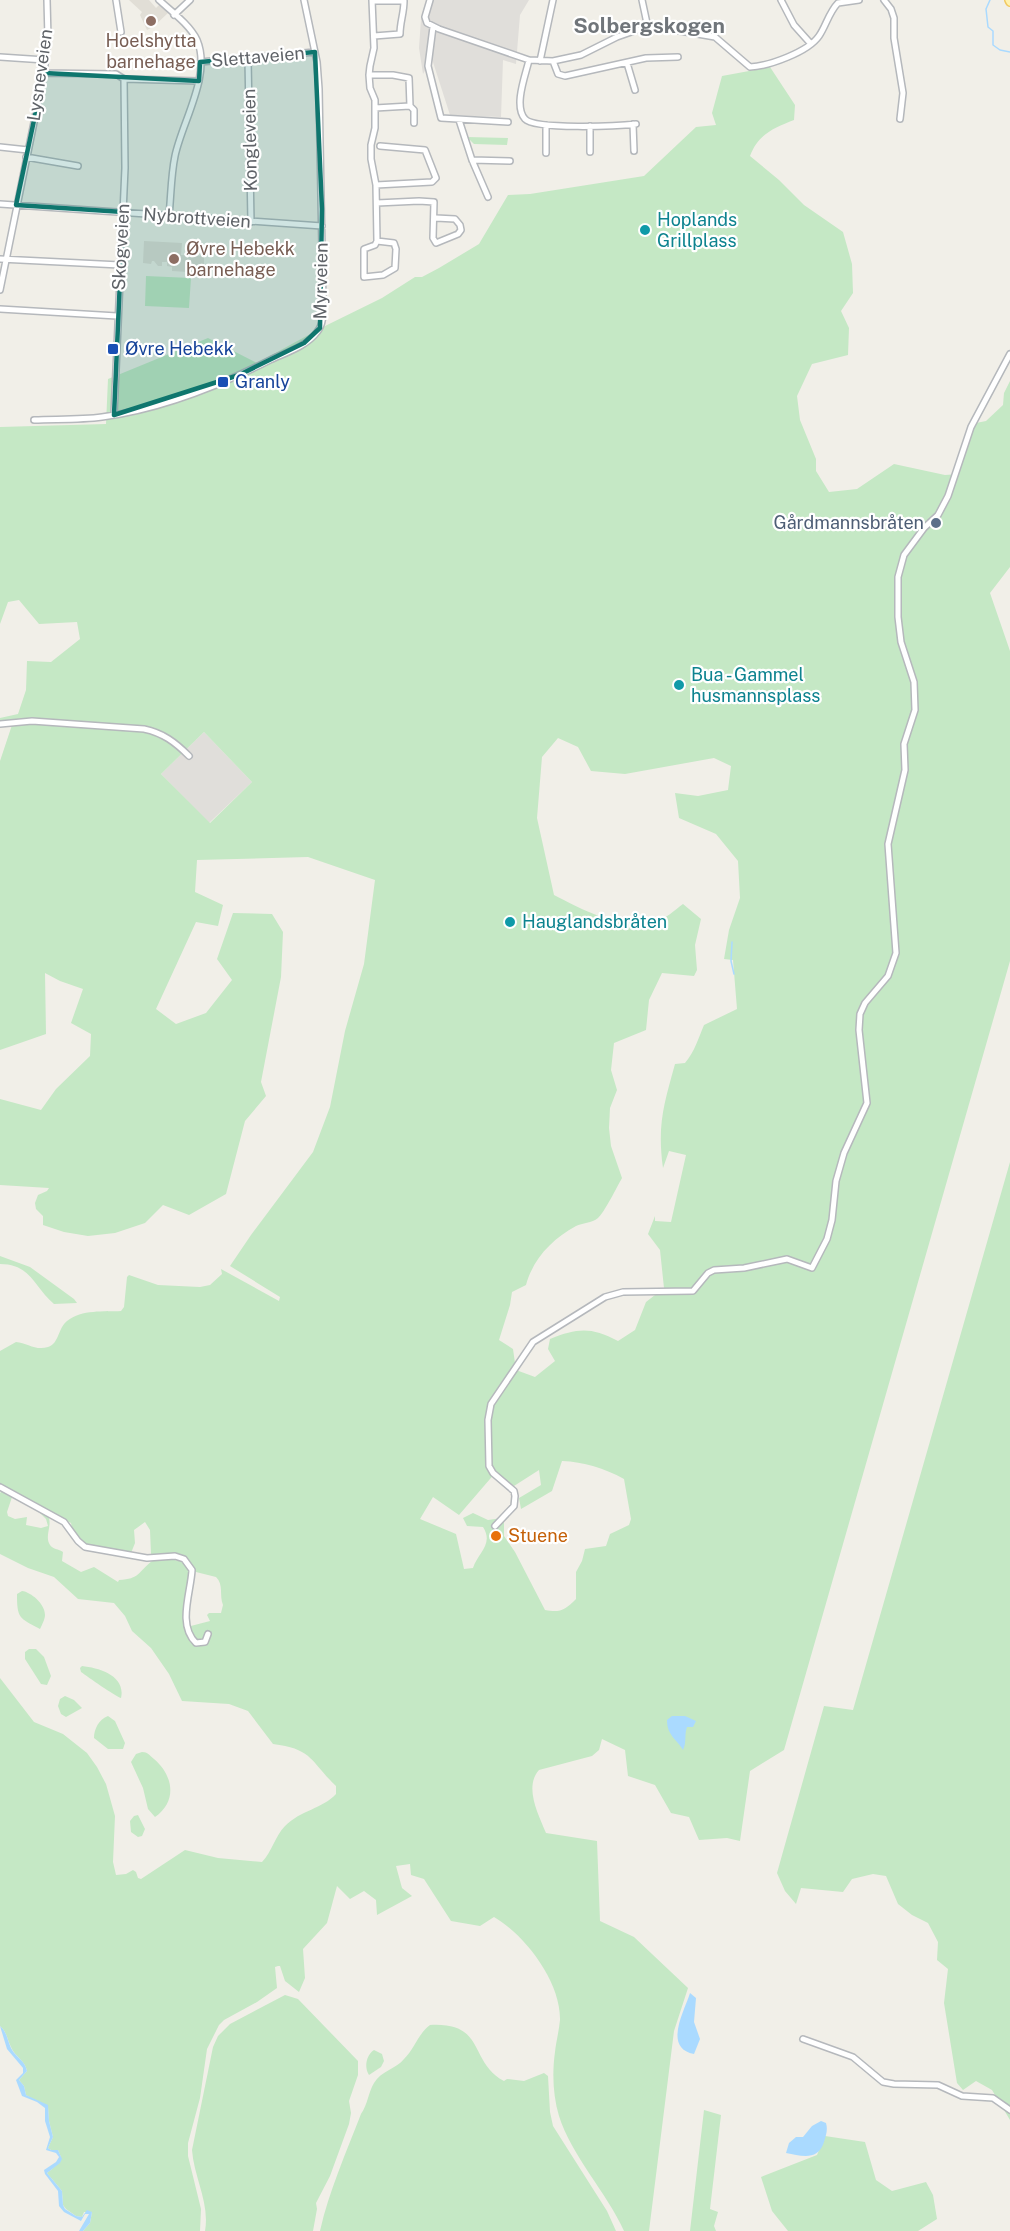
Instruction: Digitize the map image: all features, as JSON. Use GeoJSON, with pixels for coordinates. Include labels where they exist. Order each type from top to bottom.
{"type":"FeatureCollection","features":[{"type":"Feature","properties":{"kind":"street","name":"Lysneveien"},"geometry":{"type":"LineString","coordinates":[[0,290],[3,259],[44,73],[48,38],[46,0]]}},
{"type":"Feature","properties":{"kind":"street"},"geometry":{"type":"LineString","coordinates":[[116,0],[121,32]]}},
{"type":"Feature","properties":{"kind":"street"},"geometry":{"type":"LineString","coordinates":[[159,0],[197,40],[200,62],[199,81],[175,155],[169,216]]}},
{"type":"Feature","properties":{"kind":"street"},"geometry":{"type":"LineString","coordinates":[[174,15],[190,0]]}},
{"type":"Feature","properties":{"kind":"street","name":"Myrveien"},"geometry":{"type":"LineString","coordinates":[[34,420],[91,418],[167,403],[210,388],[266,363],[313,337],[321,326],[323,312],[319,89],[315,52],[304,0]]}},
{"type":"Feature","properties":{"kind":"street"},"geometry":{"type":"LineString","coordinates":[[430,0],[425,21],[433,27],[529,60],[553,61],[580,55],[618,36],[648,28],[712,36],[750,68],[779,60],[811,44],[819,36],[838,3],[859,0]]}},
{"type":"Feature","properties":{"kind":"street"},"geometry":{"type":"LineString","coordinates":[[540,61],[553,0]]}},
{"type":"Feature","properties":{"kind":"street"},"geometry":{"type":"LineString","coordinates":[[642,0],[648,28]]}},
{"type":"Feature","properties":{"kind":"street"},"geometry":{"type":"LineString","coordinates":[[781,0],[790,19],[811,44]]}},
{"type":"Feature","properties":{"kind":"street"},"geometry":{"type":"LineString","coordinates":[[884,0],[893,15],[894,38],[903,93],[900,119]]}},
{"type":"Feature","properties":{"kind":"street"},"geometry":{"type":"LineString","coordinates":[[374,36],[400,34],[405,1],[372,1],[374,48],[369,75],[375,108],[371,159],[376,185],[377,241],[375,245],[364,249],[364,278],[383,275],[395,268],[394,243],[377,241]]}},
{"type":"Feature","properties":{"kind":"street"},"geometry":{"type":"LineString","coordinates":[[433,27],[428,66],[440,114],[444,120],[508,122]]}},
{"type":"Feature","properties":{"kind":"street","name":"Slettaveien"},"geometry":{"type":"LineString","coordinates":[[200,62],[315,52]]}},
{"type":"Feature","properties":{"kind":"street"},"geometry":{"type":"LineString","coordinates":[[0,57],[45,60]]}},
{"type":"Feature","properties":{"kind":"street"},"geometry":{"type":"LineString","coordinates":[[553,61],[556,70],[563,76],[656,57],[678,57]]}},
{"type":"Feature","properties":{"kind":"street","name":"Kongleveien"},"geometry":{"type":"LineString","coordinates":[[248,59],[251,222]]}},
{"type":"Feature","properties":{"kind":"street"},"geometry":{"type":"LineString","coordinates":[[529,60],[520,91],[523,116],[528,121],[546,125],[634,124],[634,151]]}},
{"type":"Feature","properties":{"kind":"street"},"geometry":{"type":"LineString","coordinates":[[627,63],[635,90]]}},
{"type":"Feature","properties":{"kind":"street"},"geometry":{"type":"LineString","coordinates":[[44,73],[117,74],[124,79],[199,81]]}},
{"type":"Feature","properties":{"kind":"street"},"geometry":{"type":"LineString","coordinates":[[369,75],[409,78],[410,106],[414,110],[414,123]]}},
{"type":"Feature","properties":{"kind":"street","name":"Skogveien"},"geometry":{"type":"LineString","coordinates":[[114,415],[123,212],[124,79]]}},
{"type":"Feature","properties":{"kind":"street"},"geometry":{"type":"LineString","coordinates":[[375,108],[410,106]]}},
{"type":"Feature","properties":{"kind":"street"},"geometry":{"type":"LineString","coordinates":[[459,120],[472,160],[488,197]]}},
{"type":"Feature","properties":{"kind":"street"},"geometry":{"type":"LineString","coordinates":[[546,125],[546,153]]}},
{"type":"Feature","properties":{"kind":"street"},"geometry":{"type":"LineString","coordinates":[[590,126],[590,152]]}},
{"type":"Feature","properties":{"kind":"street"},"geometry":{"type":"LineString","coordinates":[[376,185],[432,182],[436,178],[425,150],[380,146]]}},
{"type":"Feature","properties":{"kind":"street"},"geometry":{"type":"LineString","coordinates":[[0,147],[28,150]]}},
{"type":"Feature","properties":{"kind":"street"},"geometry":{"type":"LineString","coordinates":[[26,157],[78,166]]}},
{"type":"Feature","properties":{"kind":"street"},"geometry":{"type":"LineString","coordinates":[[472,160],[510,161]]}},
{"type":"Feature","properties":{"kind":"street"},"geometry":{"type":"LineString","coordinates":[[377,203],[434,202],[436,243],[458,234],[461,230],[455,219],[436,218]]}},
{"type":"Feature","properties":{"kind":"street","name":"Nybrottveien"},"geometry":{"type":"LineString","coordinates":[[0,204],[322,226]]}},
{"type":"Feature","properties":{"kind":"street"},"geometry":{"type":"LineString","coordinates":[[3,259],[120,265]]}},
{"type":"Feature","properties":{"kind":"street"},"geometry":{"type":"LineString","coordinates":[[0,309],[117,316]]}},
{"type":"Feature","properties":{"kind":"street"},"geometry":{"type":"LineString","coordinates":[[495,1526],[514,1506],[515,1496],[514,1491],[493,1473],[489,1466],[488,1420],[491,1404],[533,1342],[615,1293],[693,1291],[708,1273],[714,1270],[744,1268],[777,1259],[793,1260],[812,1268],[827,1239],[832,1220],[836,1181],[844,1154],[867,1103],[859,1030],[860,1014],[865,1003],[888,976],[896,953],[888,844],[905,770],[904,744],[915,710],[914,682],[902,642],[898,617],[898,577],[904,555],[924,528],[938,514],[955,479],[971,427],[1010,354]]}},
{"type":"Feature","properties":{"kind":"street"},"geometry":{"type":"LineString","coordinates":[[0,724],[32,721],[144,729],[168,737],[189,756]]}},
{"type":"Feature","properties":{"kind":"street"},"geometry":{"type":"LineString","coordinates":[[0,1487],[64,1522],[85,1547],[147,1558],[175,1556],[184,1559],[192,1570],[187,1600],[188,1629],[196,1643],[205,1642],[208,1634]]}},
{"type":"Feature","properties":{"kind":"street"},"geometry":{"type":"LineString","coordinates":[[803,2039],[853,2057],[883,2082],[902,2085],[938,2085],[962,2096],[993,2098],[1010,2110]]}},
{"type":"Feature","properties":{"kind":"highlighted area"},"geometry":{"type":"Polygon","coordinates":[[[315,52],[322,209],[320,328],[304,343],[239,375],[114,415],[123,212],[16,205],[44,73],[199,81],[200,62],[315,52]]]}},
{"type":"Feature","properties":{"kind":"shaded area","name":"Hoelshytta barnehage"},"geometry":{"type":"Polygon","coordinates":[[[129,0],[149,0],[156,8],[159,5],[168,13],[147,30],[140,15],[142,12],[129,0]]]}},
{"type":"Feature","properties":{"kind":"shaded area","name":"Solbergskogen"},"geometry":{"type":"Polygon","coordinates":[[[427,0],[529,0],[520,15],[516,64],[503,60],[501,117],[450,115],[432,59],[423,74],[419,48],[421,19],[427,0]]]}},
{"type":"Feature","properties":{"kind":"shaded area","name":"Øvre Hebekk barnehage"},"geometry":{"type":"Polygon","coordinates":[[[144,241],[182,243],[181,255],[204,256],[204,273],[172,271],[172,267],[167,266],[167,262],[162,262],[162,266],[158,266],[154,261],[151,264],[143,263],[144,241]]]}},
{"type":"Feature","properties":{"kind":"shaded area"},"geometry":{"type":"Polygon","coordinates":[[[204,732],[252,782],[209,823],[161,774],[204,732]]]}},
{"type":"Feature","properties":{"kind":"green space"},"geometry":{"type":"Polygon","coordinates":[[[770,67],[795,105],[794,120],[773,129],[762,137],[750,156],[804,205],[843,232],[852,264],[853,293],[841,311],[849,328],[848,355],[812,364],[797,396],[800,420],[816,459],[816,471],[829,492],[857,489],[894,464],[945,475],[959,474],[971,424],[986,421],[1003,405],[1004,393],[1010,381],[1010,567],[990,593],[1010,651],[1010,961],[784,1750],[750,1771],[740,1841],[727,1838],[699,1840],[689,1817],[671,1813],[655,1785],[628,1776],[625,1750],[602,1739],[599,1750],[592,1756],[539,1770],[533,1784],[534,1801],[546,1833],[597,1841],[600,1921],[634,1937],[688,1988],[674,2031],[649,2231],[624,2231],[580,2160],[565,2131],[555,2101],[554,2084],[554,2060],[560,2020],[559,2005],[548,1975],[539,1961],[518,1935],[494,1917],[480,1926],[451,1921],[424,1879],[411,1875],[410,1864],[396,1866],[402,1888],[412,1896],[377,1915],[376,1900],[364,1891],[350,1899],[337,1886],[327,1923],[303,1949],[305,1978],[299,1992],[285,1981],[280,1966],[275,1967],[277,1988],[219,2025],[207,2049],[200,2098],[188,2143],[188,2156],[201,2209],[200,2231],[83,2231],[90,2223],[92,2212],[84,2212],[82,2217],[66,2209],[63,2205],[62,2191],[47,2173],[61,2157],[58,2150],[48,2148],[53,2137],[48,2107],[26,2095],[24,2086],[19,2080],[27,2071],[26,2067],[13,2050],[6,2033],[0,2026],[0,1678],[34,1722],[63,1734],[87,1753],[97,1767],[106,1784],[115,1816],[113,1862],[116,1875],[126,1874],[133,1870],[141,1879],[185,1850],[218,1858],[262,1862],[285,1826],[298,1816],[330,1799],[336,1794],[336,1786],[304,1753],[273,1744],[248,1711],[229,1704],[182,1701],[169,1674],[151,1648],[132,1631],[125,1616],[114,1603],[78,1599],[54,1577],[28,1568],[0,1554],[0,1493],[2,1491],[12,1497],[7,1512],[8,1516],[15,1519],[27,1517],[26,1525],[41,1528],[48,1526],[46,1519],[38,1511],[48,1516],[50,1523],[48,1542],[52,1547],[63,1552],[62,1561],[81,1572],[94,1567],[118,1582],[135,1576],[152,1561],[172,1560],[186,1564],[190,1568],[187,1627],[210,1621],[207,1615],[221,1613],[223,1605],[220,1583],[216,1577],[196,1572],[183,1555],[151,1554],[150,1530],[145,1522],[134,1530],[135,1543],[131,1553],[83,1544],[71,1523],[0,1485],[0,1351],[16,1342],[36,1347],[48,1347],[54,1343],[64,1324],[73,1317],[93,1312],[121,1311],[124,1307],[129,1275],[158,1285],[200,1287],[210,1285],[222,1274],[221,1269],[279,1301],[280,1297],[230,1266],[313,1152],[330,1107],[345,1031],[364,964],[375,880],[308,857],[197,860],[195,892],[223,905],[218,926],[196,922],[156,1009],[176,1024],[206,1013],[232,980],[217,959],[233,913],[272,914],[283,932],[281,977],[261,1082],[266,1096],[245,1121],[226,1194],[189,1215],[163,1205],[145,1223],[115,1233],[88,1236],[64,1232],[43,1225],[43,1216],[36,1209],[35,1203],[38,1195],[49,1188],[0,1185],[0,1099],[41,1110],[56,1089],[90,1056],[91,1034],[71,1023],[83,989],[45,973],[46,1034],[0,1050],[0,761],[12,725],[0,727],[0,718],[18,714],[26,690],[27,661],[51,662],[80,639],[77,622],[39,624],[19,600],[8,602],[0,624],[0,427],[106,424],[108,379],[208,338],[257,363],[382,298],[415,277],[422,277],[439,268],[479,244],[508,195],[530,194],[644,176],[696,127],[716,125],[712,113],[722,76],[770,67]],[[204,732],[161,774],[210,823],[252,782],[204,732]],[[558,738],[542,757],[537,818],[554,895],[577,907],[617,922],[644,924],[656,922],[683,904],[701,919],[695,945],[697,970],[694,976],[662,973],[649,1000],[646,1030],[614,1043],[611,1070],[617,1090],[610,1108],[609,1128],[611,1146],[622,1178],[601,1215],[593,1221],[576,1226],[559,1237],[539,1258],[526,1285],[512,1292],[499,1340],[513,1349],[516,1370],[535,1377],[555,1361],[548,1349],[550,1339],[577,1331],[592,1331],[618,1341],[635,1330],[646,1302],[664,1288],[660,1250],[648,1234],[655,1216],[655,1221],[671,1222],[686,1155],[669,1151],[663,1168],[661,1127],[665,1103],[675,1064],[685,1063],[704,1025],[737,1009],[733,960],[724,959],[729,930],[740,898],[738,861],[716,834],[679,818],[675,793],[698,796],[728,790],[731,766],[714,758],[625,774],[591,771],[578,747],[558,738]],[[562,1461],[552,1491],[521,1509],[519,1498],[541,1485],[539,1470],[514,1486],[496,1472],[459,1515],[433,1497],[420,1519],[456,1534],[464,1569],[473,1568],[487,1538],[483,1527],[467,1526],[463,1518],[473,1513],[488,1520],[502,1518],[504,1536],[515,1552],[545,1610],[558,1611],[576,1599],[576,1572],[585,1549],[606,1546],[610,1534],[629,1525],[631,1519],[624,1479],[601,1469],[586,1464],[562,1461]]]}},
{"type":"Feature","properties":{"kind":"green space"},"geometry":{"type":"Polygon","coordinates":[[[467,137],[508,138],[507,145],[474,144],[467,137]]]}},
{"type":"Feature","properties":{"kind":"green space"},"geometry":{"type":"Polygon","coordinates":[[[146,276],[191,278],[189,308],[145,306],[146,276]]]}},
{"type":"Feature","properties":{"kind":"green space"},"geometry":{"type":"Polygon","coordinates":[[[1010,1162],[1010,2120],[992,2090],[976,2081],[963,2090],[957,2083],[944,2003],[948,1969],[937,1960],[938,1942],[928,1923],[912,1915],[898,1904],[886,1876],[873,1874],[852,1879],[843,1892],[801,1888],[796,1904],[785,1891],[777,1873],[824,1706],[853,1710],[1010,1162]]]}},
{"type":"Feature","properties":{"kind":"green space"},"geometry":{"type":"Polygon","coordinates":[[[0,1256],[30,1267],[77,1303],[54,1304],[25,1272],[10,1265],[0,1264],[0,1256]]]}},
{"type":"Feature","properties":{"kind":"green space"},"geometry":{"type":"Polygon","coordinates":[[[22,1591],[33,1596],[43,1607],[45,1617],[40,1629],[23,1619],[19,1613],[17,1594],[22,1591]]]}},
{"type":"Feature","properties":{"kind":"green space"},"geometry":{"type":"Polygon","coordinates":[[[29,1649],[36,1649],[44,1657],[51,1676],[47,1685],[41,1684],[25,1659],[25,1652],[29,1649]]]}},
{"type":"Feature","properties":{"kind":"green space"},"geometry":{"type":"Polygon","coordinates":[[[82,1666],[104,1671],[116,1679],[120,1684],[121,1698],[81,1672],[82,1666]]]}},
{"type":"Feature","properties":{"kind":"green space"},"geometry":{"type":"Polygon","coordinates":[[[65,1696],[74,1700],[82,1708],[66,1717],[61,1714],[58,1706],[60,1699],[65,1696]]]}},
{"type":"Feature","properties":{"kind":"green space"},"geometry":{"type":"Polygon","coordinates":[[[108,1716],[115,1721],[125,1743],[123,1749],[108,1749],[94,1738],[98,1725],[108,1716]]]}},
{"type":"Feature","properties":{"kind":"green space"},"geometry":{"type":"Polygon","coordinates":[[[142,1752],[148,1754],[160,1765],[169,1780],[170,1796],[162,1811],[155,1817],[148,1809],[143,1788],[131,1762],[136,1754],[142,1752]]]}},
{"type":"Feature","properties":{"kind":"green space"},"geometry":{"type":"Polygon","coordinates":[[[138,1815],[145,1829],[142,1836],[138,1837],[131,1832],[130,1821],[138,1815]]]}},
{"type":"Feature","properties":{"kind":"green space"},"geometry":{"type":"Polygon","coordinates":[[[285,1995],[298,1999],[358,2061],[358,2075],[349,2101],[351,2113],[349,2124],[330,2176],[316,2203],[313,2231],[205,2231],[204,2200],[192,2150],[213,2047],[218,2036],[230,2024],[285,1995]]]}},
{"type":"Feature","properties":{"kind":"green space"},"geometry":{"type":"Polygon","coordinates":[[[430,2025],[448,2026],[461,2030],[469,2036],[485,2064],[504,2081],[507,2079],[524,2081],[544,2073],[548,2076],[553,2126],[607,2211],[616,2231],[320,2231],[338,2172],[374,2083],[404,2059],[430,2025]]]}},
{"type":"Feature","properties":{"kind":"green space"},"geometry":{"type":"Polygon","coordinates":[[[374,2050],[382,2054],[384,2061],[381,2067],[369,2075],[367,2062],[374,2050]]]}},
{"type":"Feature","properties":{"kind":"green space"},"geometry":{"type":"Polygon","coordinates":[[[704,2110],[721,2115],[710,2209],[718,2212],[714,2226],[716,2231],[690,2231],[704,2110]]]}},
{"type":"Feature","properties":{"kind":"green space"},"geometry":{"type":"Polygon","coordinates":[[[825,2136],[865,2142],[876,2180],[892,2191],[926,2182],[933,2195],[937,2219],[918,2231],[788,2231],[772,2211],[761,2177],[817,2155],[825,2136]]]}},
{"type":"Feature","properties":{"kind":"water"},"geometry":{"type":"Polygon","coordinates":[[[672,1716],[685,1716],[696,1721],[693,1727],[687,1727],[683,1750],[667,1725],[667,1720],[672,1716]]]}},
{"type":"Feature","properties":{"kind":"water"},"geometry":{"type":"Polygon","coordinates":[[[690,1993],[696,1998],[694,2022],[700,2039],[694,2054],[679,2045],[678,2037],[680,2019],[690,1993]]]}},
{"type":"Feature","properties":{"kind":"water"},"geometry":{"type":"Polygon","coordinates":[[[0,2026],[6,2033],[13,2051],[26,2067],[27,2071],[19,2080],[24,2086],[26,2095],[48,2105],[53,2137],[48,2148],[58,2150],[62,2159],[47,2173],[62,2191],[65,2209],[82,2217],[87,2210],[92,2212],[90,2223],[83,2231],[79,2231],[89,2214],[85,2214],[81,2221],[64,2212],[59,2206],[58,2191],[45,2174],[44,2170],[56,2162],[59,2157],[56,2153],[46,2150],[50,2137],[45,2121],[45,2108],[22,2096],[16,2080],[23,2073],[23,2068],[7,2049],[0,2026]]]}},
{"type":"Feature","properties":{"kind":"water"},"geometry":{"type":"Polygon","coordinates":[[[821,2121],[826,2123],[827,2130],[818,2152],[809,2156],[786,2153],[789,2143],[796,2137],[803,2137],[812,2126],[821,2121]]]}},
{"type":"Feature","properties":{"kind":"waterway"},"geometry":{"type":"LineString","coordinates":[[990,0],[986,9],[988,27],[993,31],[993,45],[1000,50],[1010,52]]}},
{"type":"Feature","properties":{"kind":"waterway"},"geometry":{"type":"LineString","coordinates":[[732,942],[731,961],[734,974]]}},
{"type":"Feature","properties":{"kind":"place","name":"Hoelshytta barnehage"},"geometry":{"type":"Point","coordinates":[151,21]}},
{"type":"Feature","properties":{"kind":"place","name":"Hoplands Grillplass"},"geometry":{"type":"Point","coordinates":[645,230]}},
{"type":"Feature","properties":{"kind":"place","name":"Øvre Hebekk barnehage"},"geometry":{"type":"Point","coordinates":[174,259]}},
{"type":"Feature","properties":{"kind":"place","name":"Øvre Hebekk"},"geometry":{"type":"Point","coordinates":[113,349]}},
{"type":"Feature","properties":{"kind":"place","name":"Granly"},"geometry":{"type":"Point","coordinates":[223,382]}},
{"type":"Feature","properties":{"kind":"place","name":"Gårdmannsbråten"},"geometry":{"type":"Point","coordinates":[936,523]}},
{"type":"Feature","properties":{"kind":"place","name":"Bua - Gammel husmannsplass"},"geometry":{"type":"Point","coordinates":[679,685]}},
{"type":"Feature","properties":{"kind":"place","name":"Hauglandsbråten"},"geometry":{"type":"Point","coordinates":[510,922]}},
{"type":"Feature","properties":{"kind":"place","name":"Stuene"},"geometry":{"type":"Point","coordinates":[496,1536]}},
{"type":"Feature","properties":{"kind":"district","name":"Solbergskogen"},"geometry":{"type":"Point","coordinates":[649,26]}}]}
